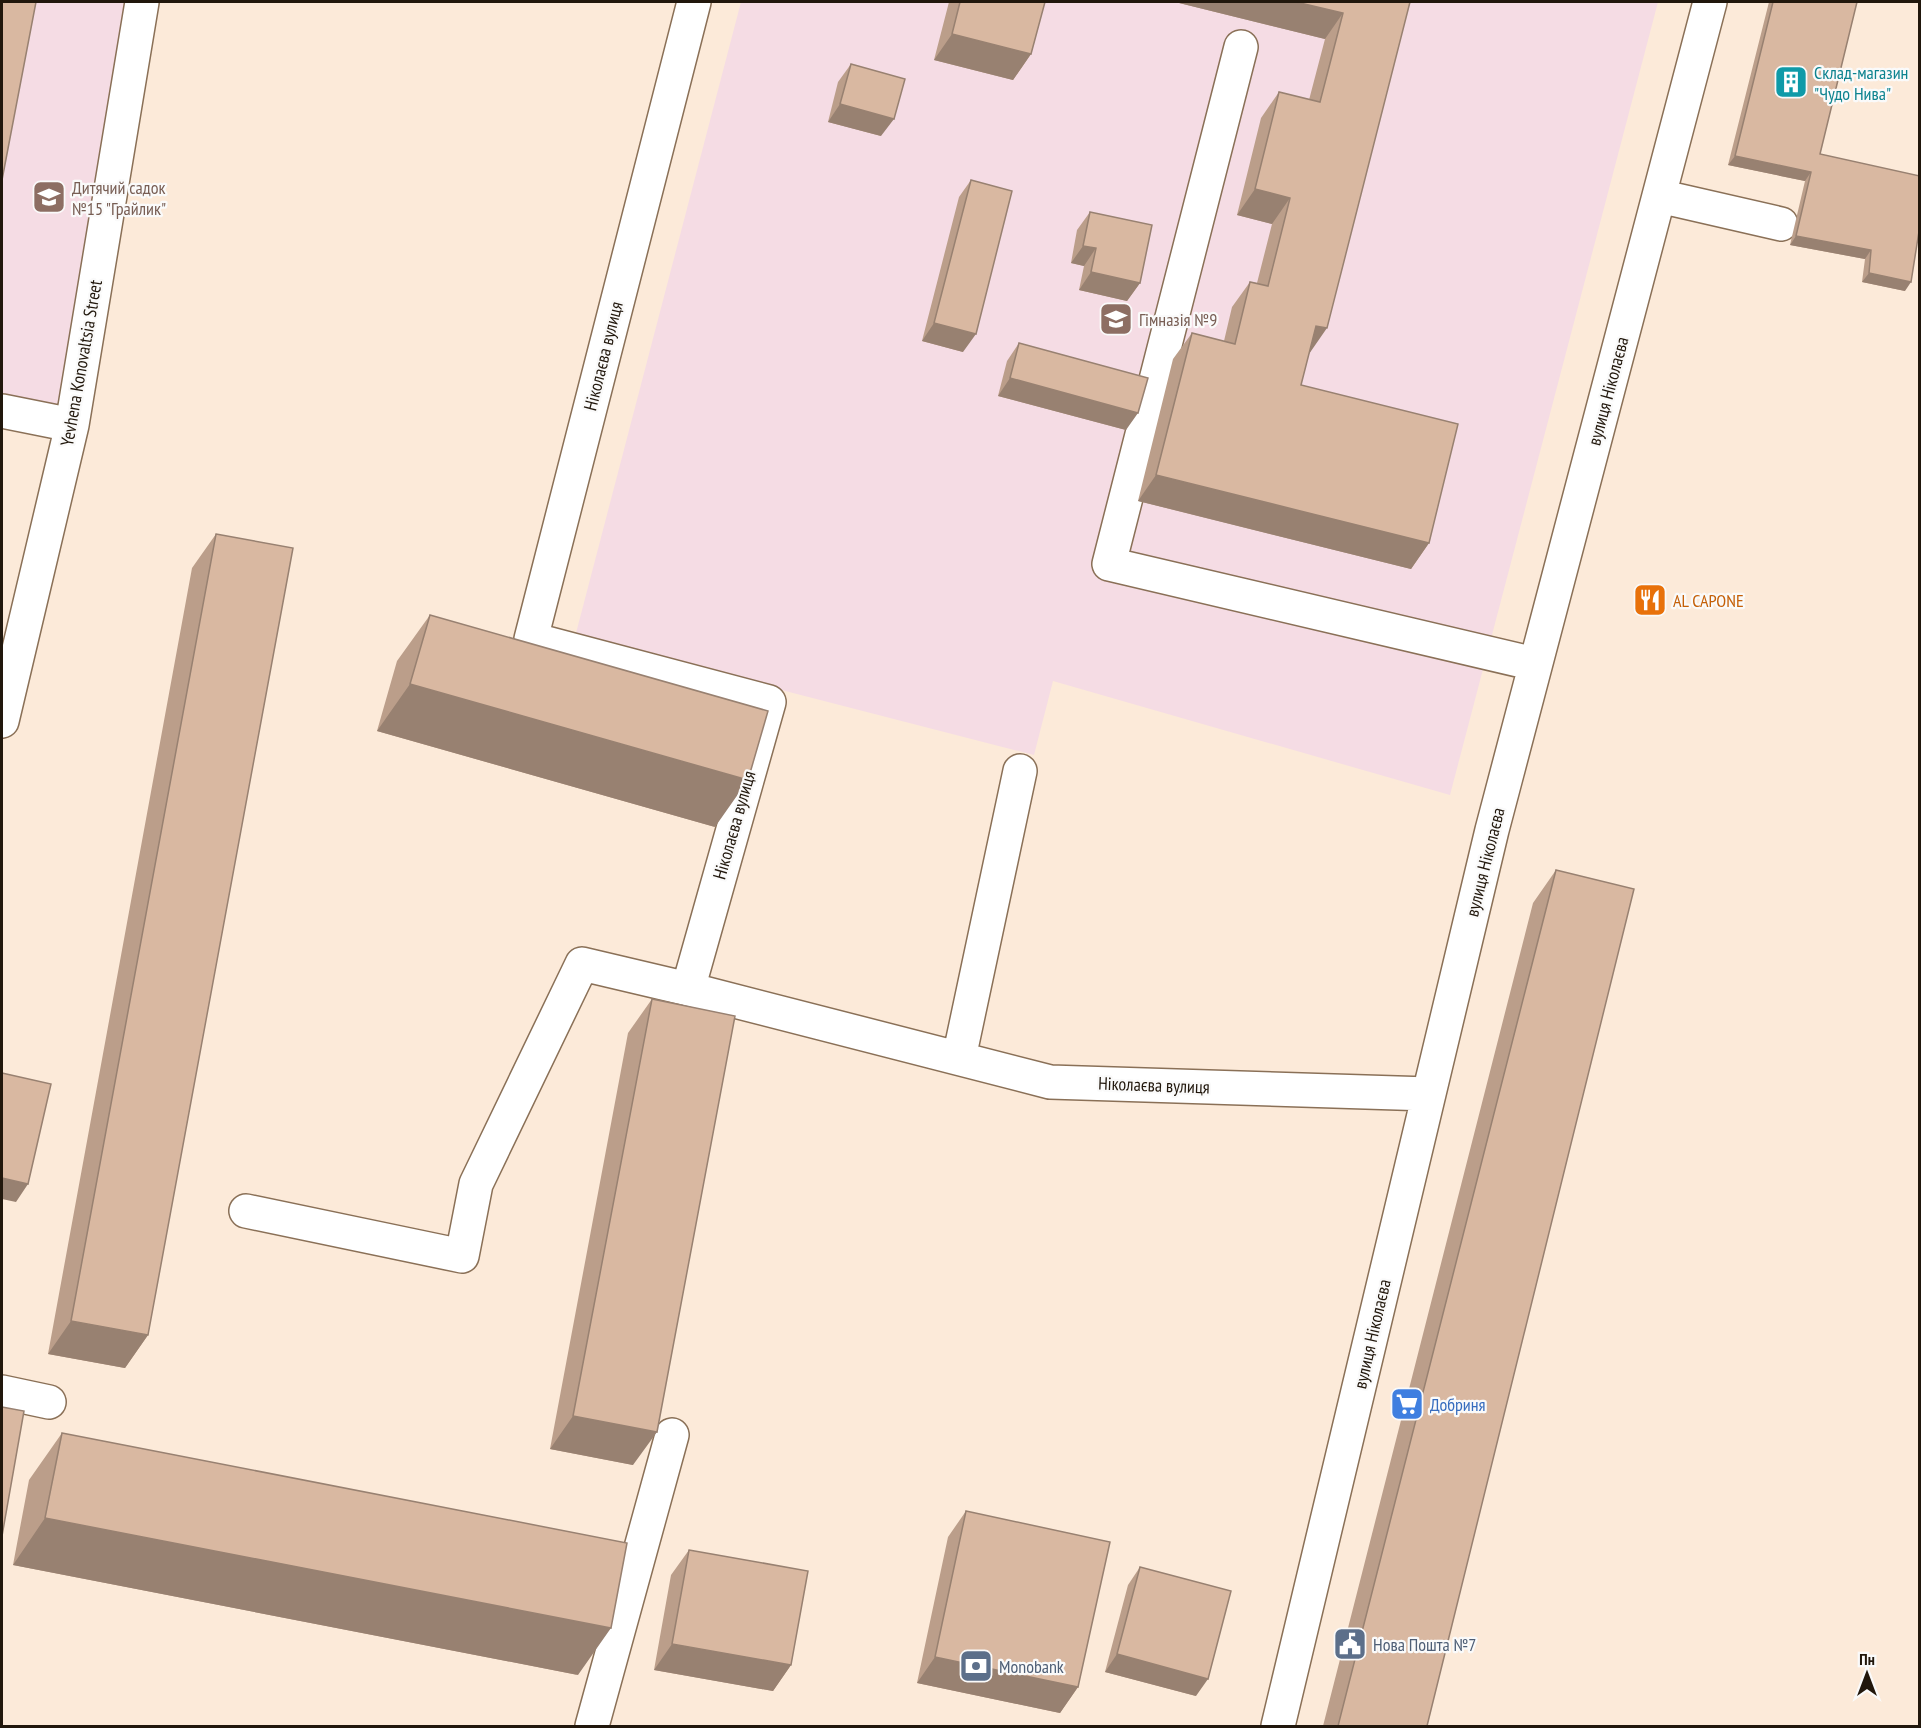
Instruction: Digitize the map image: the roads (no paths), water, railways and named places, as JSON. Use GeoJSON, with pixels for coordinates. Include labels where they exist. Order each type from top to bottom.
{"type":"FeatureCollection","features":[{"type":"Feature","properties":{"kind":"street","name":"Yevhena Konovaltsia Street"},"geometry":{"type":"LineString","coordinates":[[2,721],[72,425],[142,2]]}},
{"type":"Feature","properties":{"kind":"street","name":"Ніколаєва вулиця"},"geometry":{"type":"LineString","coordinates":[[694,2],[531,639],[769,702],[688,989],[1050,1082],[1429,1094]]}},
{"type":"Feature","properties":{"kind":"street","name":"вулиця Ніколаєва"},"geometry":{"type":"LineString","coordinates":[[1278,1726],[1490,842],[1710,2]]}},
{"type":"Feature","properties":{"kind":"street"},"geometry":{"type":"LineString","coordinates":[[1241,47],[1108,564],[1535,664]]}},
{"type":"Feature","properties":{"kind":"street"},"geometry":{"type":"LineString","coordinates":[[1659,196],[1781,224]]}},
{"type":"Feature","properties":{"kind":"street"},"geometry":{"type":"LineString","coordinates":[[2,411],[72,425]]}},
{"type":"Feature","properties":{"kind":"street"},"geometry":{"type":"LineString","coordinates":[[959,1058],[1020,771]]}},
{"type":"Feature","properties":{"kind":"street"},"geometry":{"type":"LineString","coordinates":[[246,1211],[462,1256],[476,1185],[582,964],[688,989]]}},
{"type":"Feature","properties":{"kind":"street"},"geometry":{"type":"LineString","coordinates":[[2,1392],[50,1402]]}},
{"type":"Feature","properties":{"kind":"street"},"geometry":{"type":"LineString","coordinates":[[592,1726],[672,1435]]}},
{"type":"Feature","properties":{"kind":"place","name":"Склад-магазин \"Чудо Нива\""},"geometry":{"type":"Point","coordinates":[1791,82]}},
{"type":"Feature","properties":{"kind":"place","name":"Дитячий садок №15 \"Грайлик\""},"geometry":{"type":"Point","coordinates":[49,197]}},
{"type":"Feature","properties":{"kind":"place","name":"Гімназія №9"},"geometry":{"type":"Point","coordinates":[1116,319]}},
{"type":"Feature","properties":{"kind":"place","name":"AL CAPONE"},"geometry":{"type":"Point","coordinates":[1650,600]}},
{"type":"Feature","properties":{"kind":"place","name":"Добриня"},"geometry":{"type":"Point","coordinates":[1407,1404]}},
{"type":"Feature","properties":{"kind":"place","name":"Нова Пошта №7"},"geometry":{"type":"Point","coordinates":[1350,1644]}},
{"type":"Feature","properties":{"kind":"place","name":"Monobank"},"geometry":{"type":"Point","coordinates":[976,1666]}}]}
